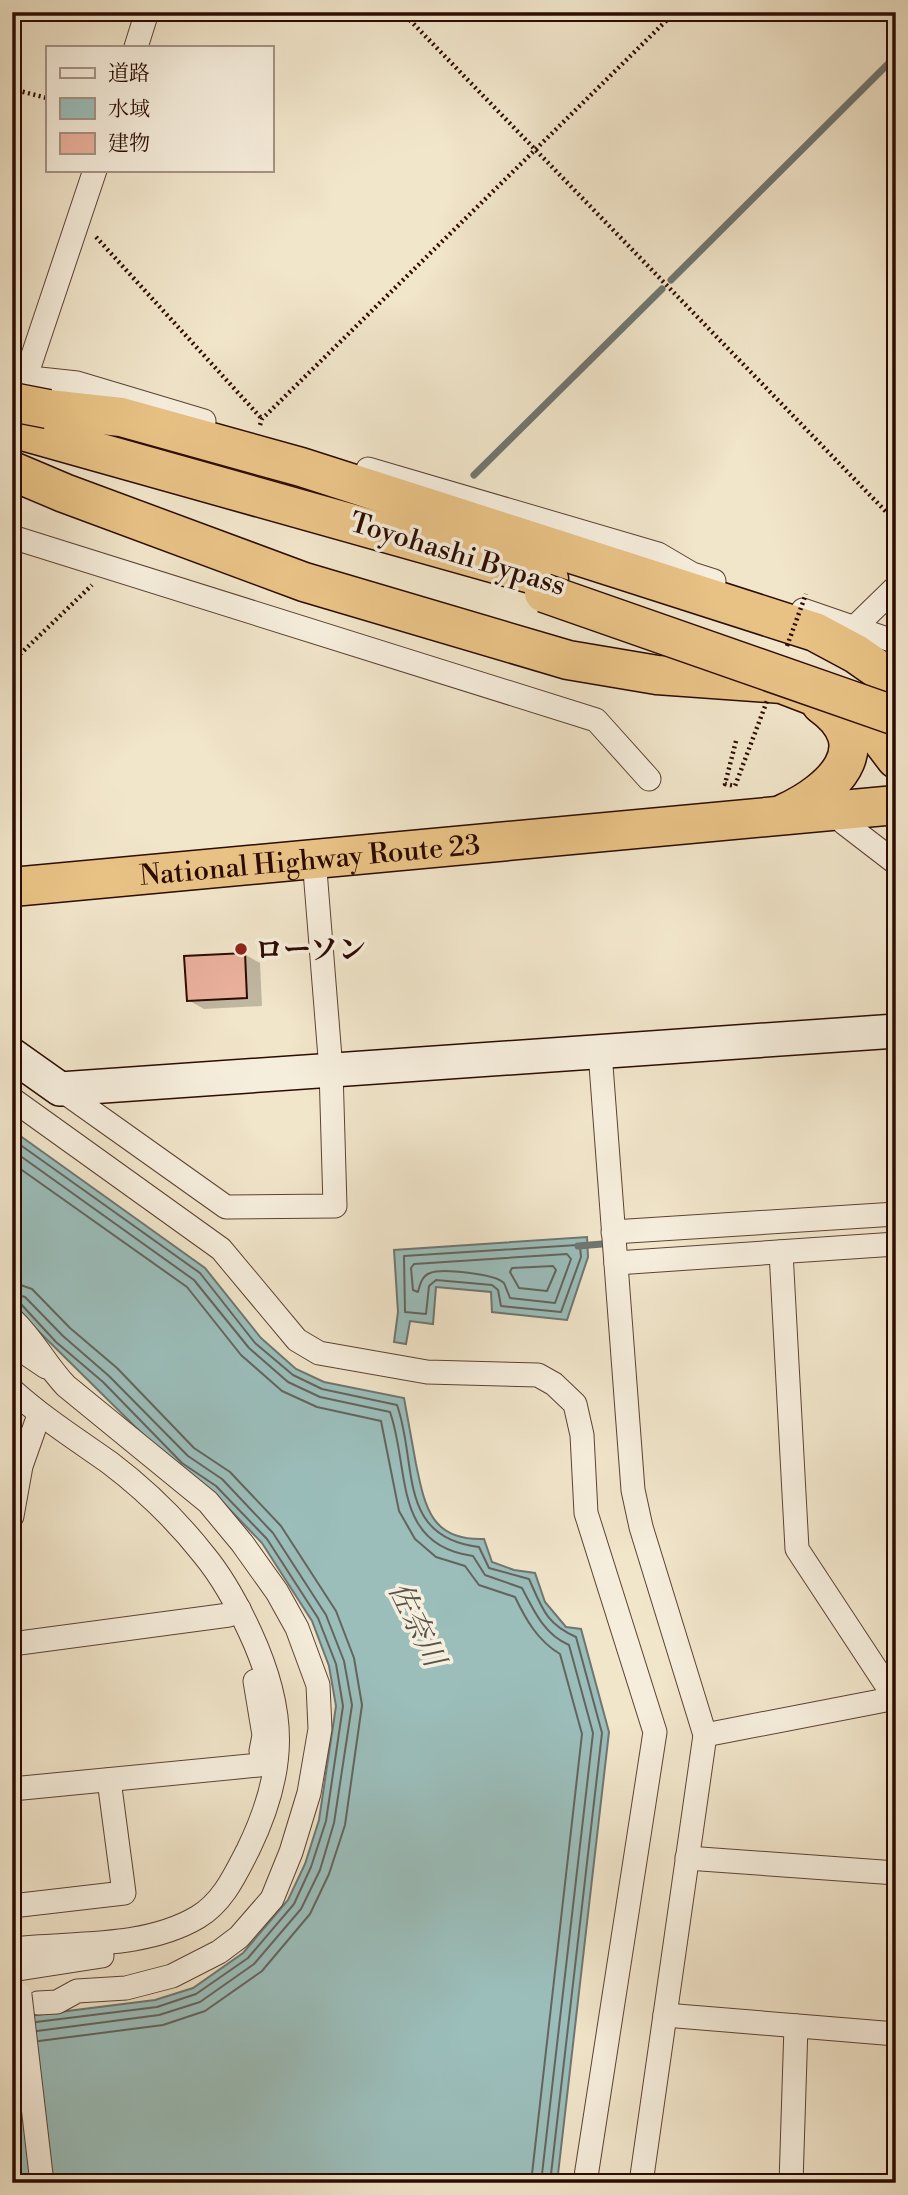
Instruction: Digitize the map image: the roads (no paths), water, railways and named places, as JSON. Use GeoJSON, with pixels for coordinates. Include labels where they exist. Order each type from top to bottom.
{"type":"FeatureCollection","features":[{"type":"Feature","properties":{"kind":"highway"},"geometry":{"type":"LineString","coordinates":[[23,426],[121,417],[301,467],[815,632],[856,654],[896,682]]}},
{"type":"Feature","properties":{"kind":"highway","name":"Toyohashi Bypass"},"geometry":{"type":"LineString","coordinates":[[23,426],[371,540],[546,586],[896,702]]}},
{"type":"Feature","properties":{"kind":"highway"},"geometry":{"type":"LineString","coordinates":[[23,426],[304,583],[568,660],[657,674],[781,681],[829,702],[860,721],[880,738],[896,759]]}},
{"type":"Feature","properties":{"kind":"highway","name":"Toyohashi Bypass"},"geometry":{"type":"LineString","coordinates":[[546,586],[896,716]]}},
{"type":"Feature","properties":{"kind":"highway"},"geometry":{"type":"LineString","coordinates":[[780,816],[818,797],[838,777],[848,752],[842,728],[833,714],[781,681]]}},
{"type":"Feature","properties":{"kind":"highway"},"geometry":{"type":"LineString","coordinates":[[607,834],[896,806]]}},
{"type":"Feature","properties":{"kind":"highway"},"geometry":{"type":"LineString","coordinates":[[607,834],[896,820]]}},
{"type":"Feature","properties":{"kind":"highway","name":"National Highway Route 23"},"geometry":{"type":"LineString","coordinates":[[12,887],[607,834]]}},
{"type":"Feature","properties":{"kind":"street"},"geometry":{"type":"LineString","coordinates":[[135,46],[147,12]]}},
{"type":"Feature","properties":{"kind":"street"},"geometry":{"type":"LineString","coordinates":[[23,426],[94,172]]}},
{"type":"Feature","properties":{"kind":"street"},"geometry":{"type":"LineString","coordinates":[[23,426],[78,383],[259,428],[658,554],[692,574],[856,626],[896,642]]}},
{"type":"Feature","properties":{"kind":"street"},"geometry":{"type":"LineString","coordinates":[[12,537],[596,720],[649,779]]}},
{"type":"Feature","properties":{"kind":"street"},"geometry":{"type":"LineString","coordinates":[[856,626],[896,586]]}},
{"type":"Feature","properties":{"kind":"street"},"geometry":{"type":"LineString","coordinates":[[844,823],[896,863]]}},
{"type":"Feature","properties":{"kind":"street"},"geometry":{"type":"LineString","coordinates":[[12,1055],[226,1207],[335,1206],[331,1070],[314,858]]}},
{"type":"Feature","properties":{"kind":"street"},"geometry":{"type":"LineString","coordinates":[[60,1089],[896,1031]]}},
{"type":"Feature","properties":{"kind":"street"},"geometry":{"type":"LineString","coordinates":[[600,1052],[633,1490],[641,1527],[705,1735],[641,2183]]}},
{"type":"Feature","properties":{"kind":"street"},"geometry":{"type":"LineString","coordinates":[[12,1099],[221,1249],[297,1340],[319,1353],[427,1372],[538,1375],[554,1384],[575,1404],[582,1435],[586,1513],[655,1732],[586,2183]]}},
{"type":"Feature","properties":{"kind":"street"},"geometry":{"type":"LineString","coordinates":[[613,1232],[896,1214]]}},
{"type":"Feature","properties":{"kind":"street"},"geometry":{"type":"LineString","coordinates":[[616,1263],[896,1244]]}},
{"type":"Feature","properties":{"kind":"street"},"geometry":{"type":"LineString","coordinates":[[705,1735],[895,1698],[797,1549],[781,1252]]}},
{"type":"Feature","properties":{"kind":"street"},"geometry":{"type":"LineString","coordinates":[[12,1319],[33,1339],[52,1371]]}},
{"type":"Feature","properties":{"kind":"street"},"geometry":{"type":"LineString","coordinates":[[12,1344],[52,1371],[208,1502],[242,1543],[277,1592],[297,1628],[318,1685],[320,1729],[309,1793],[291,1852],[272,1899],[239,1937],[219,1952],[172,1976],[126,1988],[77,1991],[57,2002],[29,1999]]}},
{"type":"Feature","properties":{"kind":"street"},"geometry":{"type":"LineString","coordinates":[[12,1390],[39,1415],[112,1465],[162,1510],[205,1555],[264,1663],[278,1716],[278,1744],[263,1819],[229,1885],[214,1906],[174,1928],[147,1936],[14,1963],[29,1999],[42,2183]]}},
{"type":"Feature","properties":{"kind":"street"},"geometry":{"type":"LineString","coordinates":[[12,1516],[21,1466],[39,1415]]}},
{"type":"Feature","properties":{"kind":"street"},"geometry":{"type":"LineString","coordinates":[[12,1644],[234,1612]]}},
{"type":"Feature","properties":{"kind":"street"},"geometry":{"type":"LineString","coordinates":[[147,1936],[158,1917],[184,1908],[205,1894],[239,1837],[252,1804],[264,1735],[256,1683],[234,1612]]}},
{"type":"Feature","properties":{"kind":"street"},"geometry":{"type":"LineString","coordinates":[[12,1789],[259,1765]]}},
{"type":"Feature","properties":{"kind":"street"},"geometry":{"type":"LineString","coordinates":[[12,1906],[124,1893],[109,1780]]}},
{"type":"Feature","properties":{"kind":"street"},"geometry":{"type":"LineString","coordinates":[[687,1857],[896,1873]]}},
{"type":"Feature","properties":{"kind":"street"},"geometry":{"type":"LineString","coordinates":[[665,2015],[896,2034]]}},
{"type":"Feature","properties":{"kind":"street"},"geometry":{"type":"LineString","coordinates":[[791,2183],[796,2026]]}},
{"type":"Feature","properties":{"kind":"water","name":"佐奈川"},"geometry":{"type":"Polygon","coordinates":[[[12,1130],[205,1268],[261,1338],[296,1369],[324,1382],[404,1398],[419,1480],[427,1507],[434,1518],[452,1534],[484,1539],[492,1562],[514,1570],[535,1573],[545,1602],[566,1627],[581,1629],[609,1732],[557,2183],[12,2183],[12,2018],[155,2000],[193,1988],[243,1953],[288,1900],[305,1864],[319,1820],[336,1706],[329,1666],[312,1621],[262,1543],[212,1491],[178,1469],[12,1305],[12,1130]]]}},
{"type":"Feature","properties":{"kind":"water"},"geometry":{"type":"Polygon","coordinates":[[[587,1237],[588,1257],[567,1320],[492,1312],[491,1292],[436,1287],[433,1324],[410,1321],[406,1344],[394,1342],[398,1312],[394,1250],[587,1237]]]}},
{"type":"Feature","properties":{"kind":"waterway"},"geometry":{"type":"LineString","coordinates":[[671,280],[896,56]]}},
{"type":"Feature","properties":{"kind":"waterway"},"geometry":{"type":"LineString","coordinates":[[474,475],[662,289]]}},
{"type":"Feature","properties":{"kind":"waterway"},"geometry":{"type":"LineString","coordinates":[[578,1246],[602,1244]]}},
{"type":"Feature","properties":{"kind":"place","name":"ローソン"},"geometry":{"type":"Point","coordinates":[241,949]}}]}
